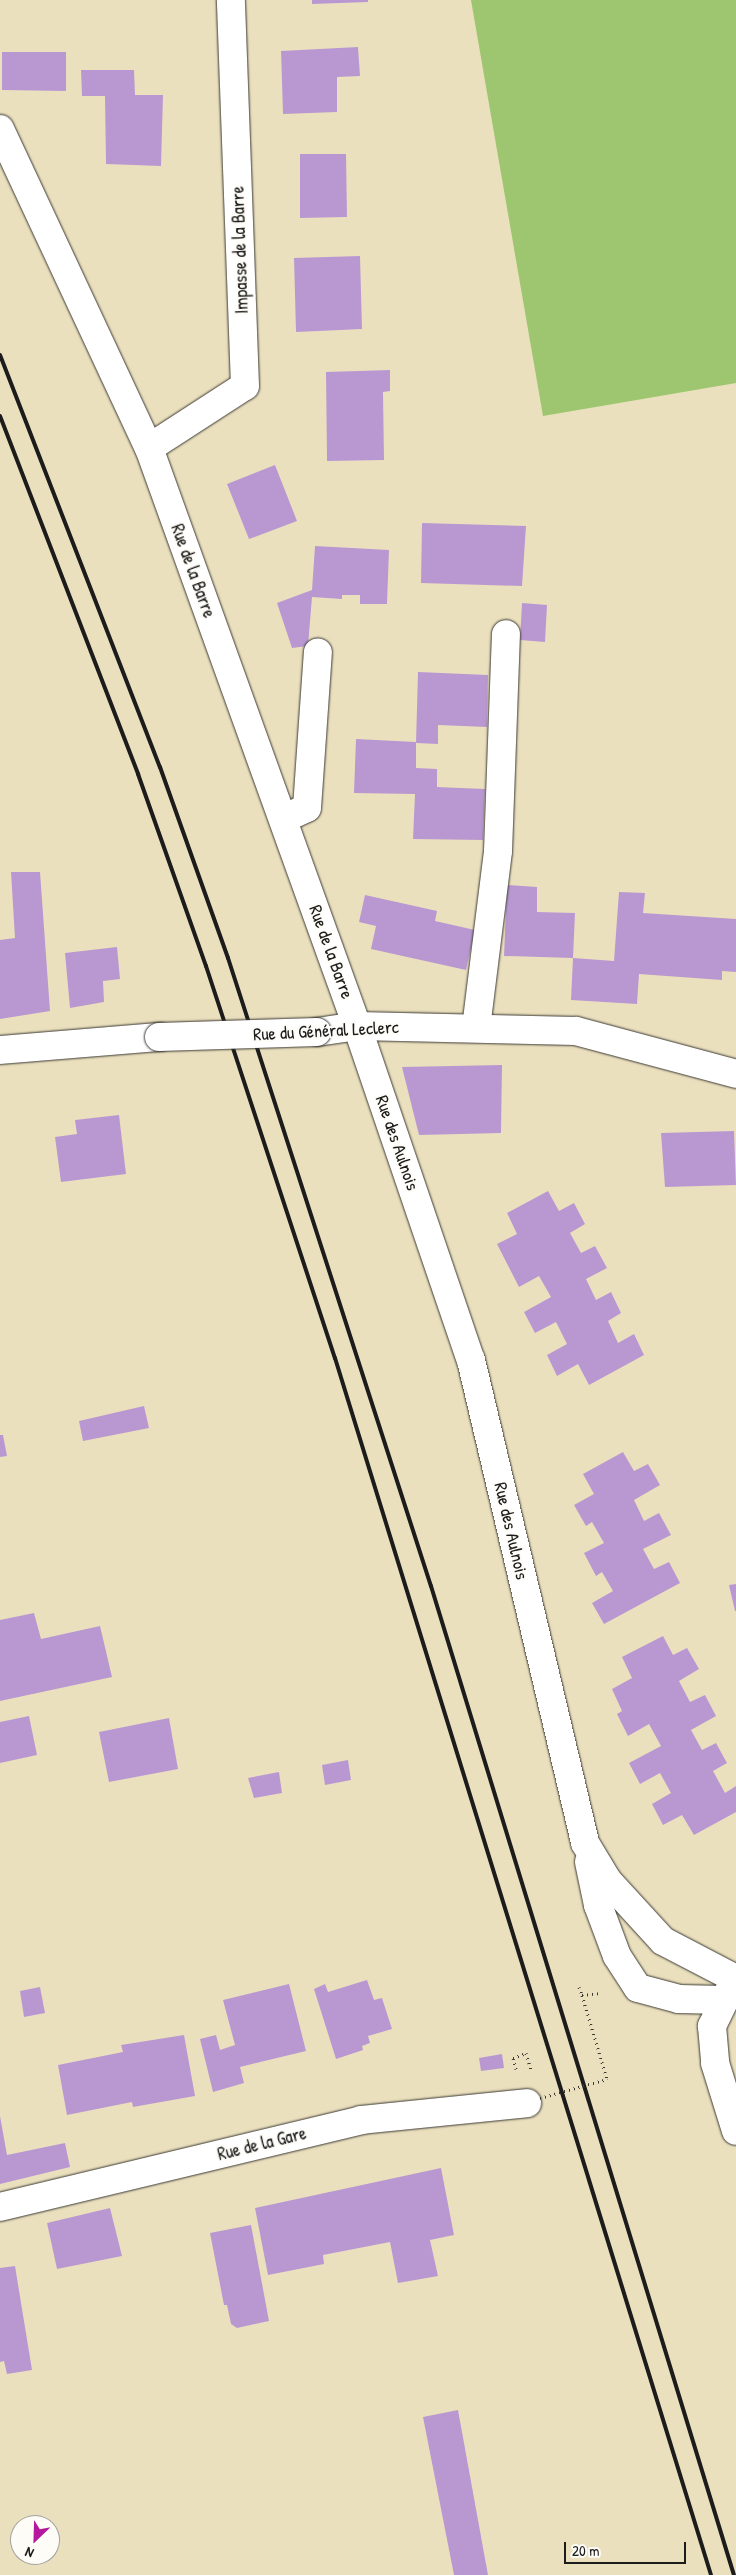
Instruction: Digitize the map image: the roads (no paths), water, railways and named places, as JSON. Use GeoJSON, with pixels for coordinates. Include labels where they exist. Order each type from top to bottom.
{"type":"FeatureCollection","features":[{"type":"Feature","properties":{"kind":"street","name":"Impasse de la Barre"},"geometry":{"type":"LineString","coordinates":[[149,448],[245,386],[231,0]]}},
{"type":"Feature","properties":{"kind":"street","name":"Rue de la Barre"},"geometry":{"type":"LineString","coordinates":[[0,128],[149,448],[357,1026]]}},
{"type":"Feature","properties":{"kind":"street"},"geometry":{"type":"LineString","coordinates":[[476,1028],[498,852],[506,634]]}},
{"type":"Feature","properties":{"kind":"street"},"geometry":{"type":"LineString","coordinates":[[283,819],[307,808],[318,652]]}},
{"type":"Feature","properties":{"kind":"street","name":"Rue du Général Leclerc"},"geometry":{"type":"LineString","coordinates":[[0,1050],[158,1038],[317,1032],[357,1026],[576,1031],[736,1074]]}},
{"type":"Feature","properties":{"kind":"street","name":"Rue des Aulnois"},"geometry":{"type":"LineString","coordinates":[[357,1026],[471,1360],[585,1842],[608,1881],[663,1941],[732,1986]]}},
{"type":"Feature","properties":{"kind":"street"},"geometry":{"type":"LineString","coordinates":[[585,1842],[598,1905],[618,1956],[638,1988],[679,1999],[732,1986]]}},
{"type":"Feature","properties":{"kind":"street"},"geometry":{"type":"LineString","coordinates":[[732,1986],[712,2026],[716,2063],[736,2131]]}},
{"type":"Feature","properties":{"kind":"street","name":"Rue de la Gare"},"geometry":{"type":"LineString","coordinates":[[0,2207],[360,2120],[534,2100]]}},
{"type":"Feature","properties":{"kind":"railway"},"geometry":{"type":"LineString","coordinates":[[0,355],[160,767],[228,958],[431,1586],[734,2575]]}},
{"type":"Feature","properties":{"kind":"railway"},"geometry":{"type":"LineString","coordinates":[[0,416],[138,774],[206,966],[335,1358],[711,2575]]}}]}
